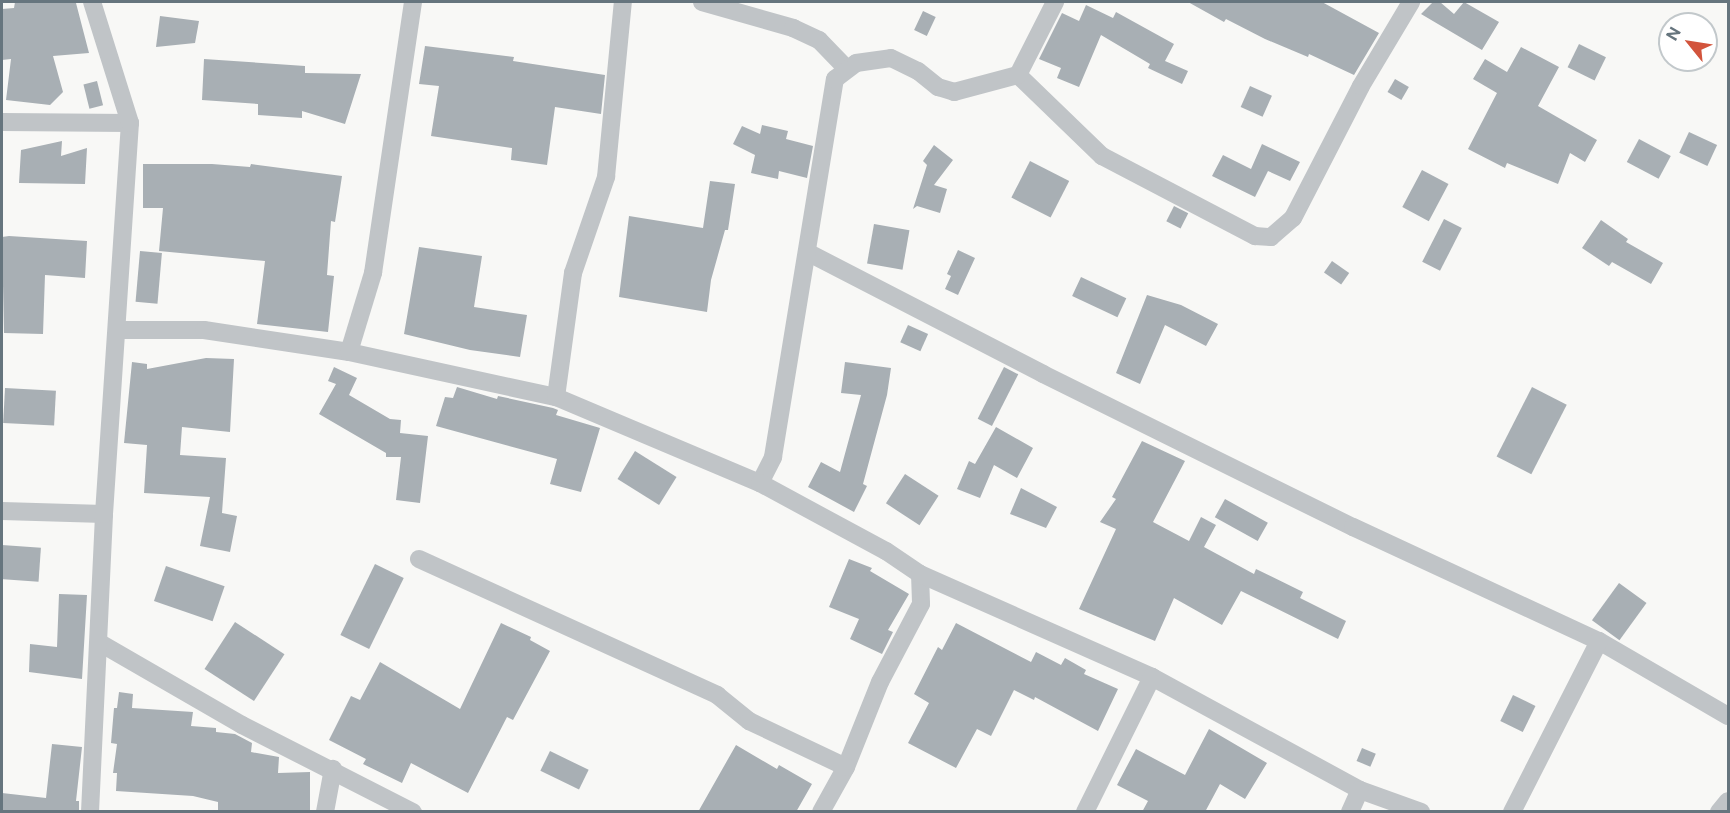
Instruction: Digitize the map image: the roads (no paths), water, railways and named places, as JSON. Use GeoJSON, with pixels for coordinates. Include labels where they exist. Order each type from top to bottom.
{"type":"FeatureCollection","features":[{"type":"Feature","properties":{"kind":"street"},"geometry":{"type":"LineString","coordinates":[[90,812],[100,644],[104,514],[130,123],[92,2]]}},
{"type":"Feature","properties":{"kind":"street"},"geometry":{"type":"LineString","coordinates":[[350,352],[373,273],[413,2]]}},
{"type":"Feature","properties":{"kind":"street"},"geometry":{"type":"LineString","coordinates":[[556,397],[573,273],[606,177],[625,2]]}},
{"type":"Feature","properties":{"kind":"street"},"geometry":{"type":"LineString","coordinates":[[702,2],[794,28],[819,40],[847,69]]}},
{"type":"Feature","properties":{"kind":"street"},"geometry":{"type":"LineString","coordinates":[[760,483],[773,457],[831,95],[836,79],[856,63],[891,58],[918,71],[938,87],[954,92],[1018,75],[1055,2]]}},
{"type":"Feature","properties":{"kind":"street"},"geometry":{"type":"LineString","coordinates":[[1018,75],[1102,156],[1255,236],[1270,237],[1293,218],[1361,86],[1411,2]]}},
{"type":"Feature","properties":{"kind":"street"},"geometry":{"type":"LineString","coordinates":[[2,122],[130,123]]}},
{"type":"Feature","properties":{"kind":"street"},"geometry":{"type":"LineString","coordinates":[[807,252],[1043,374],[1353,527],[1599,641],[1728,716]]}},
{"type":"Feature","properties":{"kind":"street"},"geometry":{"type":"LineString","coordinates":[[118,330],[204,330],[350,352],[556,397],[760,483],[886,551],[920,574],[1152,677],[1360,790],[1421,812]]}},
{"type":"Feature","properties":{"kind":"street"},"geometry":{"type":"LineString","coordinates":[[2,511],[104,514]]}},
{"type":"Feature","properties":{"kind":"street"},"geometry":{"type":"LineString","coordinates":[[419,559],[717,695],[749,721],[846,766]]}},
{"type":"Feature","properties":{"kind":"street"},"geometry":{"type":"LineString","coordinates":[[821,812],[846,766],[880,682],[921,604],[920,574]]}},
{"type":"Feature","properties":{"kind":"street"},"geometry":{"type":"LineString","coordinates":[[1512,812],[1599,641]]}},
{"type":"Feature","properties":{"kind":"street"},"geometry":{"type":"LineString","coordinates":[[100,644],[243,725],[333,769],[413,812]]}},
{"type":"Feature","properties":{"kind":"street"},"geometry":{"type":"LineString","coordinates":[[1084,812],[1152,677]]}},
{"type":"Feature","properties":{"kind":"street"},"geometry":{"type":"LineString","coordinates":[[325,812],[333,769]]}},
{"type":"Feature","properties":{"kind":"street"},"geometry":{"type":"LineString","coordinates":[[1350,812],[1360,790]]}},
{"type":"Feature","properties":{"kind":"street"},"geometry":{"type":"LineString","coordinates":[[1719,812],[1728,801]]}}]}
